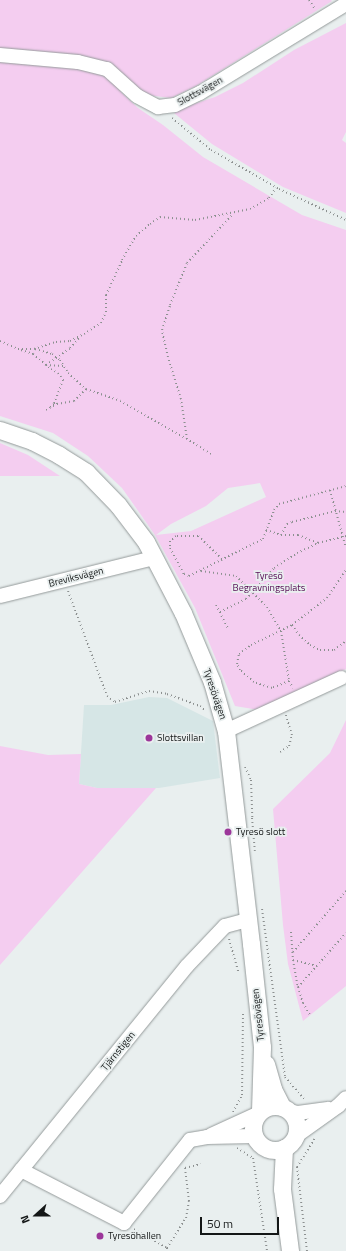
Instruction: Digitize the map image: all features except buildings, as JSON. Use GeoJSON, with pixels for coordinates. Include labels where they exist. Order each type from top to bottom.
{"type":"FeatureCollection","features":[{"type":"Feature","properties":{"kind":"main road","name":"Tyresövägen"},"geometry":{"type":"LineString","coordinates":[[0,430],[32,441],[86,472],[118,505],[146,542],[183,613],[212,682],[225,724],[262,1047],[273,1089],[285,1109],[296,1123],[290,1142],[282,1190]]}},
{"type":"Feature","properties":{"kind":"main road","name":"Tyresövägen"},"geometry":{"type":"LineString","coordinates":[[262,1047],[258,1112],[252,1123],[254,1136],[257,1141],[266,1148],[282,1190],[290,1251]]}},
{"type":"Feature","properties":{"kind":"main road"},"geometry":{"type":"LineString","coordinates":[[258,1112],[272,1105],[285,1109]]}},
{"type":"Feature","properties":{"kind":"main road"},"geometry":{"type":"LineString","coordinates":[[266,1148],[277,1150],[290,1142]]}},
{"type":"Feature","properties":{"kind":"street","name":"Slottsvägen"},"geometry":{"type":"LineString","coordinates":[[158,107],[175,105],[200,93],[346,4]]}},
{"type":"Feature","properties":{"kind":"street"},"geometry":{"type":"LineString","coordinates":[[0,55],[78,62],[107,69],[137,96],[158,107]]}},
{"type":"Feature","properties":{"kind":"street","name":"Breviksvägen"},"geometry":{"type":"LineString","coordinates":[[0,596],[153,558]]}},
{"type":"Feature","properties":{"kind":"street"},"geometry":{"type":"LineString","coordinates":[[225,724],[282,705],[341,678]]}},
{"type":"Feature","properties":{"kind":"street"},"geometry":{"type":"LineString","coordinates":[[225,926],[248,920]]}},
{"type":"Feature","properties":{"kind":"street","name":"Tjärnstigen"},"geometry":{"type":"LineString","coordinates":[[0,1196],[187,966],[225,926]]}},
{"type":"Feature","properties":{"kind":"street"},"geometry":{"type":"LineString","coordinates":[[290,1142],[312,1117],[342,1102]]}},
{"type":"Feature","properties":{"kind":"street"},"geometry":{"type":"LineString","coordinates":[[285,1109],[312,1117]]}},
{"type":"Feature","properties":{"kind":"street"},"geometry":{"type":"LineString","coordinates":[[21,1170],[124,1223],[190,1140],[232,1130],[258,1112]]}},
{"type":"Feature","properties":{"kind":"street"},"geometry":{"type":"LineString","coordinates":[[232,1130],[254,1136]]}},
{"type":"Feature","properties":{"kind":"path"},"geometry":{"type":"LineString","coordinates":[[158,107],[211,150],[276,188],[346,220]]}},
{"type":"Feature","properties":{"kind":"path"},"geometry":{"type":"LineString","coordinates":[[18,349],[34,349],[56,342],[70,341],[101,323],[106,312],[106,295],[122,260],[136,236],[160,217],[194,220],[234,214],[250,209],[269,198],[276,188]]}},
{"type":"Feature","properties":{"kind":"path"},"geometry":{"type":"LineString","coordinates":[[188,439],[181,399],[168,357],[162,330],[170,305],[187,263],[234,214]]}},
{"type":"Feature","properties":{"kind":"path"},"geometry":{"type":"LineString","coordinates":[[46,365],[70,348],[84,334]]}},
{"type":"Feature","properties":{"kind":"path"},"geometry":{"type":"LineString","coordinates":[[0,341],[33,354],[58,373],[63,380],[54,404],[46,410],[57,404],[74,401],[86,389]]}},
{"type":"Feature","properties":{"kind":"path"},"geometry":{"type":"LineString","coordinates":[[34,349],[56,357],[68,373],[86,389],[120,401],[188,439],[211,454]]}},
{"type":"Feature","properties":{"kind":"path"},"geometry":{"type":"LineString","coordinates":[[46,365],[63,366]]}},
{"type":"Feature","properties":{"kind":"path"},"geometry":{"type":"LineString","coordinates":[[222,559],[198,536],[176,536],[170,541],[170,548],[184,574],[189,576],[263,539],[274,510],[279,504],[346,486]]}},
{"type":"Feature","properties":{"kind":"path"},"geometry":{"type":"LineString","coordinates":[[330,490],[346,548]]}},
{"type":"Feature","properties":{"kind":"path"},"geometry":{"type":"LineString","coordinates":[[280,534],[287,524],[335,511],[346,512]]}},
{"type":"Feature","properties":{"kind":"path"},"geometry":{"type":"LineString","coordinates":[[266,530],[280,534],[298,535],[318,543]]}},
{"type":"Feature","properties":{"kind":"path"},"geometry":{"type":"LineString","coordinates":[[220,612],[239,603],[252,592],[274,568],[297,553],[318,543],[346,536]]}},
{"type":"Feature","properties":{"kind":"path"},"geometry":{"type":"LineString","coordinates":[[289,681],[272,688],[254,682],[237,664],[239,654],[251,645],[292,625],[327,598],[346,570]]}},
{"type":"Feature","properties":{"kind":"path"},"geometry":{"type":"LineString","coordinates":[[200,571],[236,576],[267,606],[281,631],[289,681],[297,698]]}},
{"type":"Feature","properties":{"kind":"path"},"geometry":{"type":"LineString","coordinates":[[64,580],[107,696],[115,702],[142,693],[155,692],[167,694],[200,706],[225,724]]}},
{"type":"Feature","properties":{"kind":"path"},"geometry":{"type":"LineString","coordinates":[[216,605],[228,629]]}},
{"type":"Feature","properties":{"kind":"path"},"geometry":{"type":"LineString","coordinates":[[292,625],[299,635],[310,645],[320,650],[334,650],[346,641]]}},
{"type":"Feature","properties":{"kind":"path"},"geometry":{"type":"LineString","coordinates":[[280,752],[289,746],[292,735],[289,720],[282,705]]}},
{"type":"Feature","properties":{"kind":"path"},"geometry":{"type":"LineString","coordinates":[[242,762],[251,780],[252,818],[256,856]]}},
{"type":"Feature","properties":{"kind":"path"},"geometry":{"type":"LineString","coordinates":[[293,953],[346,891]]}},
{"type":"Feature","properties":{"kind":"path"},"geometry":{"type":"LineString","coordinates":[[261,902],[285,1077],[310,1106],[316,1136],[298,1167],[307,1251]]}},
{"type":"Feature","properties":{"kind":"path"},"geometry":{"type":"LineString","coordinates":[[225,926],[240,976]]}},
{"type":"Feature","properties":{"kind":"path"},"geometry":{"type":"LineString","coordinates":[[291,932],[293,960],[298,988],[303,1003],[310,1015]]}},
{"type":"Feature","properties":{"kind":"path"},"geometry":{"type":"LineString","coordinates":[[298,988],[346,932]]}},
{"type":"Feature","properties":{"kind":"path"},"geometry":{"type":"LineString","coordinates":[[293,960],[317,966]]}},
{"type":"Feature","properties":{"kind":"path"},"geometry":{"type":"LineString","coordinates":[[243,1005],[242,1094],[231,1116],[233,1146],[253,1158],[268,1251]]}},
{"type":"Feature","properties":{"kind":"path"},"geometry":{"type":"LineString","coordinates":[[124,1223],[167,1250],[186,1218],[189,1201],[185,1168],[201,1164]]}},
{"type":"Feature","properties":{"kind":"shaded area","name":"Slottsvillan"},"geometry":{"type":"Polygon","coordinates":[[[149,697],[167,698],[213,721],[220,778],[159,788],[97,788],[79,784],[84,705],[111,705],[149,697]]]}},
{"type":"Feature","properties":{"kind":"green space"},"geometry":{"type":"Polygon","coordinates":[[[0,0],[332,1],[196,86],[171,98],[139,94],[111,65],[0,49],[0,0]]]}},
{"type":"Feature","properties":{"kind":"green space"},"geometry":{"type":"Polygon","coordinates":[[[346,23],[346,132],[342,140],[346,143],[346,213],[283,187],[212,144],[174,113],[185,107],[215,97],[243,83],[294,50],[346,23]]]}},
{"type":"Feature","properties":{"kind":"green space","name":"Tyresö Begravningsplats"},"geometry":{"type":"Polygon","coordinates":[[[0,61],[78,67],[110,78],[122,93],[138,108],[163,125],[203,157],[302,215],[346,230],[346,669],[259,710],[235,706],[195,608],[155,535],[122,488],[88,456],[53,433],[0,416],[0,61]],[[260,483],[228,488],[206,506],[171,524],[156,535],[191,531],[266,497],[260,483]]]}},
{"type":"Feature","properties":{"kind":"green space"},"geometry":{"type":"Polygon","coordinates":[[[0,443],[28,455],[60,476],[0,476],[0,443]]]}},
{"type":"Feature","properties":{"kind":"green space"},"geometry":{"type":"Polygon","coordinates":[[[346,720],[346,986],[303,1021],[288,964],[283,925],[273,809],[330,753],[346,720]]]}},
{"type":"Feature","properties":{"kind":"green space"},"geometry":{"type":"Polygon","coordinates":[[[0,746],[48,755],[81,754],[79,784],[97,788],[156,788],[0,965],[0,746]]]}},
{"type":"Feature","properties":{"kind":"place","name":"Slottsvillan"},"geometry":{"type":"Point","coordinates":[149,738]}},
{"type":"Feature","properties":{"kind":"place","name":"Tyresö slott"},"geometry":{"type":"Point","coordinates":[228,832]}},
{"type":"Feature","properties":{"kind":"place","name":"Tyresöhallen"},"geometry":{"type":"Point","coordinates":[100,1236]}}]}
